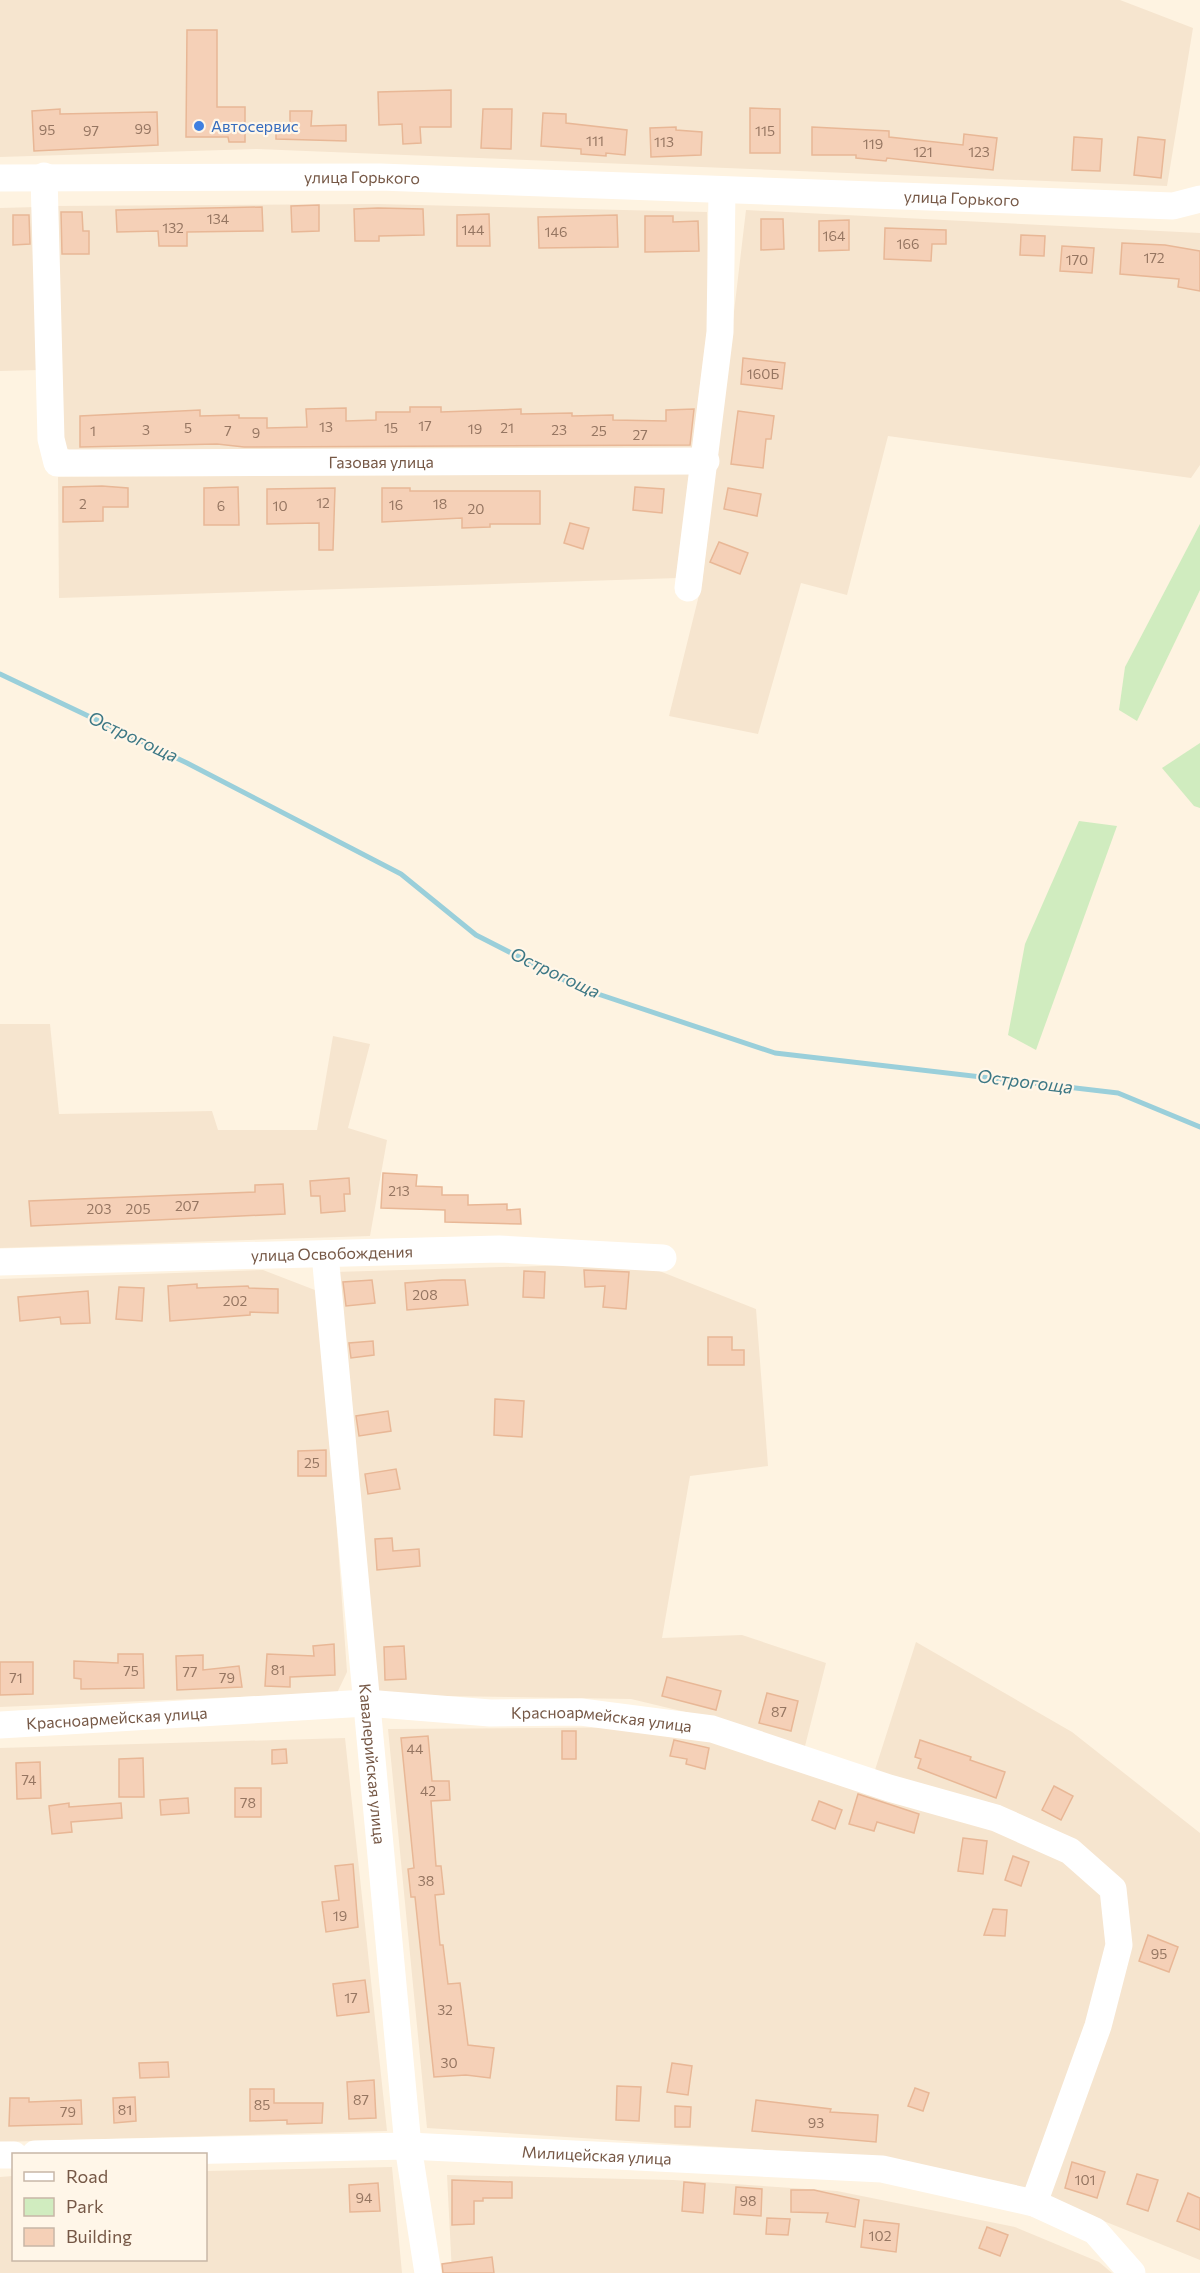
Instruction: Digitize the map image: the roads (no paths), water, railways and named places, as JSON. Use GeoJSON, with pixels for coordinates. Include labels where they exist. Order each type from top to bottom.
{"type":"FeatureCollection","features":[{"type":"Feature","properties":{"kind":"street","name":"улица Горького"},"geometry":{"type":"LineString","coordinates":[[0,178],[44,176],[381,177],[1173,206],[1200,199]]}},
{"type":"Feature","properties":{"kind":"street","name":"Газовая улица"},"geometry":{"type":"LineString","coordinates":[[44,176],[51,440],[57,463],[706,461]]}},
{"type":"Feature","properties":{"kind":"street"},"geometry":{"type":"LineString","coordinates":[[688,588],[706,461],[720,332],[722,191]]}},
{"type":"Feature","properties":{"kind":"street","name":"улица Освобождения"},"geometry":{"type":"LineString","coordinates":[[0,1262],[499,1250],[663,1258]]}},
{"type":"Feature","properties":{"kind":"street","name":"Кавалерийская улица"},"geometry":{"type":"LineString","coordinates":[[325,1254],[408,2146],[428,2273]]}},
{"type":"Feature","properties":{"kind":"street","name":"Красноармейская улица"},"geometry":{"type":"LineString","coordinates":[[0,1725],[366,1703],[490,1713],[581,1712],[712,1729],[889,1788],[996,1818],[1070,1851],[1113,1889],[1119,1945],[1098,2026],[1034,2203]]}},
{"type":"Feature","properties":{"kind":"street","name":"Милицейская улица"},"geometry":{"type":"LineString","coordinates":[[82,2153],[408,2146],[882,2169],[1034,2203],[1095,2231],[1132,2273]]}},
{"type":"Feature","properties":{"kind":"waterway","name":"Острогоща"},"geometry":{"type":"LineString","coordinates":[[0,674],[187,763],[401,874],[476,935],[580,988],[775,1053],[1118,1093],[1200,1127]]}},
{"type":"Feature","properties":{"kind":"place","name":"Автосервис"},"geometry":{"type":"Point","coordinates":[199,126]}}]}
